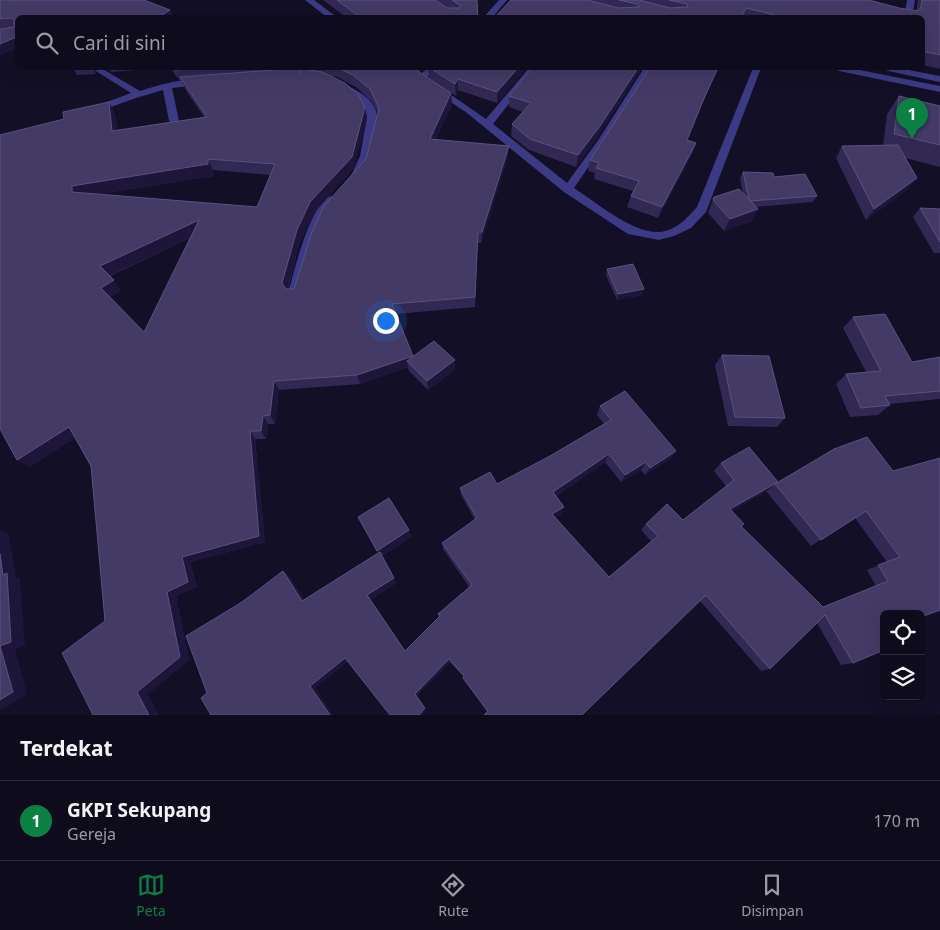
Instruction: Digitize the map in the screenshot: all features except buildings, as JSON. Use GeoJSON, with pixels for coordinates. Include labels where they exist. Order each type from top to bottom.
{"type":"FeatureCollection","features":[{"type":"Feature","properties":{"kind":"street"},"geometry":{"type":"LineString","coordinates":[[310,0],[330,15]]}},
{"type":"Feature","properties":{"kind":"street"},"geometry":{"type":"LineString","coordinates":[[490,15],[503,0]]}},
{"type":"Feature","properties":{"kind":"street"},"geometry":{"type":"LineString","coordinates":[[905,15],[911,0]]}},
{"type":"Feature","properties":{"kind":"street"},"geometry":{"type":"LineString","coordinates":[[98,70],[139,94]]}},
{"type":"Feature","properties":{"kind":"street"},"geometry":{"type":"LineString","coordinates":[[429,70],[417,76],[470,111],[568,188],[632,232],[659,236],[674,232],[687,225],[702,209],[756,70]]}},
{"type":"Feature","properties":{"kind":"street"},"geometry":{"type":"LineString","coordinates":[[487,126],[531,70]]}},
{"type":"Feature","properties":{"kind":"street"},"geometry":{"type":"LineString","coordinates":[[568,188],[602,141],[647,70]]}},
{"type":"Feature","properties":{"kind":"street"},"geometry":{"type":"LineString","coordinates":[[849,70],[940,89]]}},
{"type":"Feature","properties":{"kind":"street"},"geometry":{"type":"LineString","coordinates":[[902,70],[940,79]]}},
{"type":"Feature","properties":{"kind":"street"},"geometry":{"type":"LineString","coordinates":[[84,114],[120,99],[167,86],[210,81]]}},
{"type":"Feature","properties":{"kind":"street"},"geometry":{"type":"LineString","coordinates":[[167,86],[174,121]]}},
{"type":"Feature","properties":{"kind":"street"},"geometry":{"type":"LineString","coordinates":[[340,86],[365,102],[372,111],[374,119],[361,170],[348,183]]}},
{"type":"Feature","properties":{"kind":"street"},"geometry":{"type":"LineString","coordinates":[[294,294],[308,242],[320,214],[338,194]]}},
{"type":"Feature","properties":{"kind":"place","name":"GKPI Sekupang"},"geometry":{"type":"Point","coordinates":[912,139]}}]}
